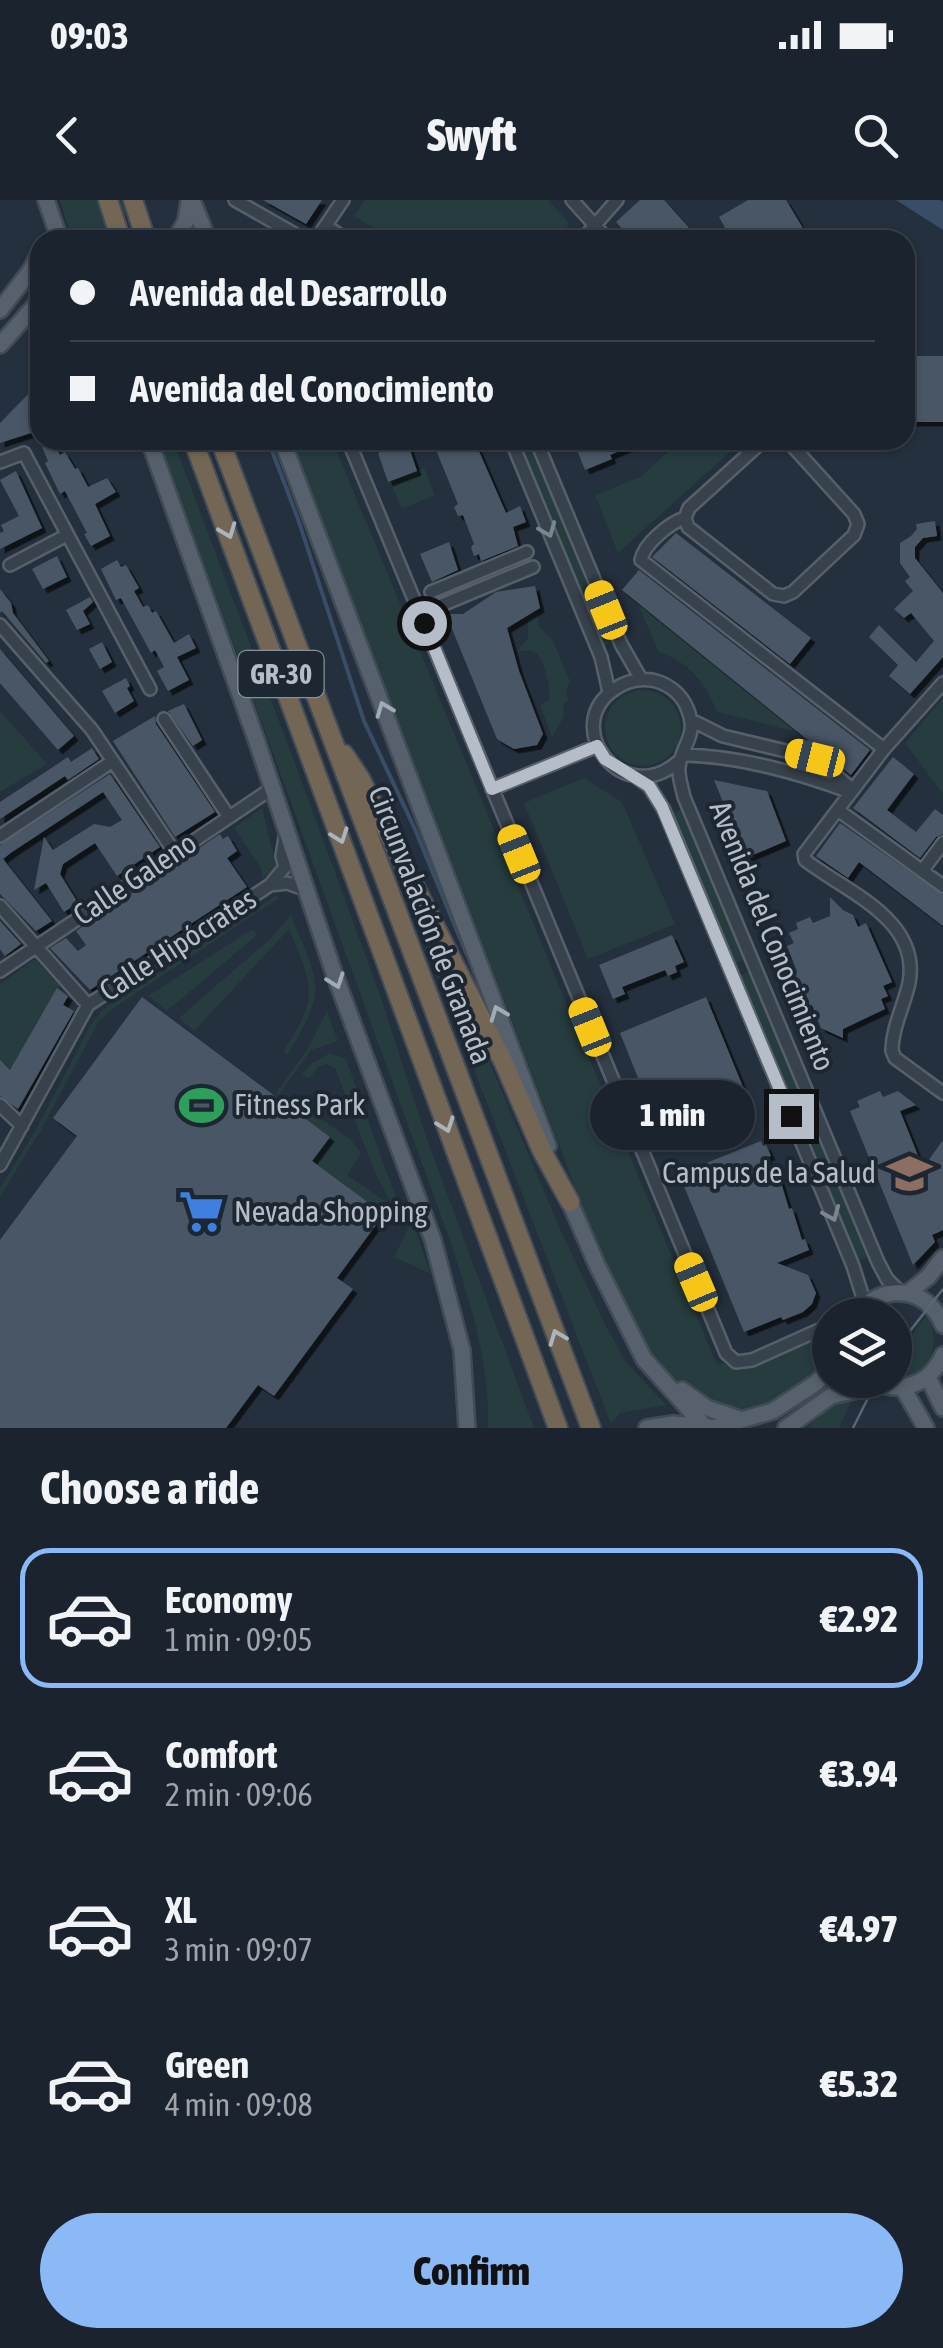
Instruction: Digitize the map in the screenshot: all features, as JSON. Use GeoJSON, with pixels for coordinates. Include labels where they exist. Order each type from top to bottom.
{"type":"FeatureCollection","features":[{"type":"Feature","properties":{"kind":"highway"},"geometry":{"type":"LineString","coordinates":[[108,200],[118,230]]}},
{"type":"Feature","properties":{"kind":"highway"},"geometry":{"type":"LineString","coordinates":[[132,200],[142,230]]}},
{"type":"Feature","properties":{"kind":"highway","name":"Circunvalación de Granada"},"geometry":{"type":"LineString","coordinates":[[197,450],[558,1428]]}},
{"type":"Feature","properties":{"kind":"highway","name":"Circunvalación de Granada"},"geometry":{"type":"LineString","coordinates":[[224,450],[591,1428]]}},
{"type":"Feature","properties":{"kind":"highway"},"geometry":{"type":"LineString","coordinates":[[325,724],[360,778],[570,1202]]}},
{"type":"Feature","properties":{"kind":"main road"},"geometry":{"type":"LineString","coordinates":[[46,200],[52,230]]}},
{"type":"Feature","properties":{"kind":"main road"},"geometry":{"type":"LineString","coordinates":[[180,230],[191,200]]}},
{"type":"Feature","properties":{"kind":"main road"},"geometry":{"type":"LineString","coordinates":[[191,200],[204,230]]}},
{"type":"Feature","properties":{"kind":"main road"},"geometry":{"type":"LineString","coordinates":[[0,310],[30,272]]}},
{"type":"Feature","properties":{"kind":"main road"},"geometry":{"type":"LineString","coordinates":[[0,345],[30,313]]}},
{"type":"Feature","properties":{"kind":"main road"},"geometry":{"type":"LineString","coordinates":[[152,450],[304,888],[411,1187],[434,1240],[462,1350],[467,1428]]}},
{"type":"Feature","properties":{"kind":"main road"},"geometry":{"type":"LineString","coordinates":[[286,450],[596,1265],[644,1359],[710,1427]]}},
{"type":"Feature","properties":{"kind":"main road"},"geometry":{"type":"LineString","coordinates":[[876,1298],[904,1292],[928,1277],[943,1258]]}},
{"type":"Feature","properties":{"kind":"main road"},"geometry":{"type":"LineString","coordinates":[[904,1292],[930,1304],[942,1318]]}},
{"type":"Feature","properties":{"kind":"main road"},"geometry":{"type":"LineString","coordinates":[[912,1384],[928,1377],[943,1355]]}},
{"type":"Feature","properties":{"kind":"main road"},"geometry":{"type":"LineString","coordinates":[[928,1377],[943,1408]]}},
{"type":"Feature","properties":{"kind":"main road"},"geometry":{"type":"LineString","coordinates":[[661,1378],[707,1408],[746,1419]]}},
{"type":"Feature","properties":{"kind":"main road"},"geometry":{"type":"LineString","coordinates":[[647,1428],[674,1424],[710,1427],[773,1412],[812,1384]]}},
{"type":"Feature","properties":{"kind":"main road"},"geometry":{"type":"LineString","coordinates":[[790,1426],[828,1398]]}},
{"type":"Feature","properties":{"kind":"main road"},"geometry":{"type":"LineString","coordinates":[[909,1398],[926,1428]]}},
{"type":"Feature","properties":{"kind":"street"},"geometry":{"type":"LineString","coordinates":[[235,200],[288,230]]}},
{"type":"Feature","properties":{"kind":"street"},"geometry":{"type":"LineString","coordinates":[[323,230],[343,200]]}},
{"type":"Feature","properties":{"kind":"street"},"geometry":{"type":"LineString","coordinates":[[572,200],[599,230]]}},
{"type":"Feature","properties":{"kind":"street"},"geometry":{"type":"LineString","coordinates":[[591,230],[617,200]]}},
{"type":"Feature","properties":{"kind":"street"},"geometry":{"type":"LineString","coordinates":[[329,221],[337,230]]}},
{"type":"Feature","properties":{"kind":"street"},"geometry":{"type":"LineString","coordinates":[[351,450],[726,1353],[736,1362],[752,1360],[812,1334]]}},
{"type":"Feature","properties":{"kind":"street"},"geometry":{"type":"LineString","coordinates":[[515,450],[600,657],[610,692]]}},
{"type":"Feature","properties":{"kind":"street"},"geometry":{"type":"LineString","coordinates":[[540,450],[622,648],[642,679]]}},
{"type":"Feature","properties":{"kind":"street"},"geometry":{"type":"LineString","coordinates":[[753,450],[689,508],[685,518],[688,527],[760,584],[773,594],[784,596],[854,534],[858,524],[854,514],[796,450]]}},
{"type":"Feature","properties":{"kind":"street"},"geometry":{"type":"LineString","coordinates":[[0,462],[24,454],[150,689]]}},
{"type":"Feature","properties":{"kind":"street"},"geometry":{"type":"LineString","coordinates":[[685,518],[673,523],[643,550],[641,560],[884,749]]}},
{"type":"Feature","properties":{"kind":"street"},"geometry":{"type":"LineString","coordinates":[[10,565],[67,535]]}},
{"type":"Feature","properties":{"kind":"street"},"geometry":{"type":"LineString","coordinates":[[431,592],[527,552]]}},
{"type":"Feature","properties":{"kind":"street"},"geometry":{"type":"LineString","coordinates":[[437,607],[534,566]]}},
{"type":"Feature","properties":{"kind":"street"},"geometry":{"type":"LineString","coordinates":[[0,625],[92,730],[175,853]]}},
{"type":"Feature","properties":{"kind":"street"},"geometry":{"type":"LineString","coordinates":[[682,758],[691,738],[691,720],[685,703],[674,690],[642,679],[624,682],[610,692],[594,718],[597,746],[605,759],[622,772],[653,776],[682,758],[709,755],[852,791]]}},
{"type":"Feature","properties":{"kind":"street"},"geometry":{"type":"LineString","coordinates":[[943,683],[884,749],[804,854],[811,865],[883,914],[901,935],[910,969],[892,1052],[943,1093]]}},
{"type":"Feature","properties":{"kind":"street"},"geometry":{"type":"LineString","coordinates":[[164,718],[229,817]]}},
{"type":"Feature","properties":{"kind":"street"},"geometry":{"type":"LineString","coordinates":[[691,720],[723,736],[815,758],[852,791]]}},
{"type":"Feature","properties":{"kind":"street"},"geometry":{"type":"LineString","coordinates":[[492,789],[597,746]]}},
{"type":"Feature","properties":{"kind":"street","name":"Avenida del Conocimiento"},"geometry":{"type":"LineString","coordinates":[[682,758],[678,776],[684,797],[790,1054],[878,1262],[887,1279],[904,1292]]}},
{"type":"Feature","properties":{"kind":"street"},"geometry":{"type":"LineString","coordinates":[[811,779],[815,758]]}},
{"type":"Feature","properties":{"kind":"street"},"geometry":{"type":"LineString","coordinates":[[0,836],[114,761]]}},
{"type":"Feature","properties":{"kind":"street","name":"Avenida del Conocimiento"},"geometry":{"type":"LineString","coordinates":[[635,776],[649,786],[662,807],[853,1266],[858,1298]]}},
{"type":"Feature","properties":{"kind":"street","name":"Calle Galeno"},"geometry":{"type":"LineString","coordinates":[[0,971],[271,788]]}},
{"type":"Feature","properties":{"kind":"street"},"geometry":{"type":"LineString","coordinates":[[838,810],[943,886]]}},
{"type":"Feature","properties":{"kind":"street","name":"Calle Hipócrates"},"geometry":{"type":"LineString","coordinates":[[0,1165],[88,1004],[270,885],[285,867],[282,856],[286,831]]}},
{"type":"Feature","properties":{"kind":"street"},"geometry":{"type":"LineString","coordinates":[[922,871],[943,843]]}},
{"type":"Feature","properties":{"kind":"street","name":"Calle Hipócrates"},"geometry":{"type":"LineString","coordinates":[[270,885],[287,883],[304,888]]}},
{"type":"Feature","properties":{"kind":"street"},"geometry":{"type":"LineString","coordinates":[[0,906],[88,1004]]}},
{"type":"Feature","properties":{"kind":"street"},"geometry":{"type":"LineString","coordinates":[[0,1105],[22,1126]]}},
{"type":"Feature","properties":{"kind":"green space"},"geometry":{"type":"Polygon","coordinates":[[[60,200],[141,200],[113,230],[68,227],[60,200]]]}},
{"type":"Feature","properties":{"kind":"green space"},"geometry":{"type":"Polygon","coordinates":[[[365,200],[548,200],[570,224],[563,230],[377,230],[354,216],[365,200]]]}},
{"type":"Feature","properties":{"kind":"green space"},"geometry":{"type":"Polygon","coordinates":[[[163,450],[177,450],[380,995],[425,1134],[534,1428],[488,1428],[481,1353],[447,1232],[163,450]]]}},
{"type":"Feature","properties":{"kind":"green space"},"geometry":{"type":"Polygon","coordinates":[[[296,450],[336,450],[717,1365],[723,1363],[740,1371],[812,1341],[812,1374],[769,1404],[741,1410],[724,1408],[690,1391],[661,1366],[626,1313],[296,450]]]}},
{"type":"Feature","properties":{"kind":"green space"},"geometry":{"type":"Polygon","coordinates":[[[521,450],[533,450],[613,642],[602,647],[521,450]]]}},
{"type":"Feature","properties":{"kind":"green space"},"geometry":{"type":"Polygon","coordinates":[[[670,450],[732,450],[618,553],[595,495],[640,477],[670,450]]]}},
{"type":"Feature","properties":{"kind":"green space"},"geometry":{"type":"Polygon","coordinates":[[[424,468],[435,495],[402,509],[390,482],[424,468]]]}},
{"type":"Feature","properties":{"kind":"green space"},"geometry":{"type":"Polygon","coordinates":[[[638,604],[798,732],[717,712],[695,674],[658,651],[638,604]]]}},
{"type":"Feature","properties":{"kind":"green space"},"geometry":{"type":"Polygon","coordinates":[[[537,614],[539,627],[552,639],[570,681],[564,716],[552,738],[540,705],[549,700],[543,666],[533,651],[517,651],[528,638],[528,618],[537,614]]]}},
{"type":"Feature","properties":{"kind":"green space"},"geometry":{"type":"Polygon","coordinates":[[[643,690],[670,701],[681,728],[670,755],[643,766],[616,755],[605,728],[616,701],[643,690]]]}},
{"type":"Feature","properties":{"kind":"green space"},"geometry":{"type":"Polygon","coordinates":[[[943,698],[943,794],[905,743],[943,698]]]}},
{"type":"Feature","properties":{"kind":"green space"},"geometry":{"type":"Polygon","coordinates":[[[0,711],[47,764],[0,792],[0,711]]]}},
{"type":"Feature","properties":{"kind":"green space"},"geometry":{"type":"Polygon","coordinates":[[[584,778],[622,802],[675,924],[588,959],[524,803],[584,778]]]}},
{"type":"Feature","properties":{"kind":"green space"},"geometry":{"type":"Polygon","coordinates":[[[262,808],[277,868],[262,878],[262,870],[234,828],[262,808]]]}},
{"type":"Feature","properties":{"kind":"green space"},"geometry":{"type":"Polygon","coordinates":[[[683,809],[745,959],[735,964],[672,813],[683,809]]]}},
{"type":"Feature","properties":{"kind":"green space"},"geometry":{"type":"Polygon","coordinates":[[[393,860],[472,1021],[560,1229],[606,1326],[626,1362],[666,1405],[620,1413],[611,1424],[393,860]]]}},
{"type":"Feature","properties":{"kind":"green space"},"geometry":{"type":"Polygon","coordinates":[[[277,895],[279,898],[99,1021],[0,1197],[0,1188],[37,1128],[90,1026],[104,1008],[277,895]]]}},
{"type":"Feature","properties":{"kind":"green space"},"geometry":{"type":"Polygon","coordinates":[[[291,915],[315,985],[310,1013],[288,1054],[283,1052],[303,1017],[309,992],[304,966],[289,929],[194,1031],[179,1018],[271,938],[291,915]]]}},
{"type":"Feature","properties":{"kind":"green space"},"geometry":{"type":"Polygon","coordinates":[[[255,930],[256,936],[167,1011],[148,996],[255,930]]]}},
{"type":"Feature","properties":{"kind":"green space"},"geometry":{"type":"Polygon","coordinates":[[[35,959],[60,985],[10,1073],[0,1064],[0,984],[35,959]]]}},
{"type":"Feature","properties":{"kind":"green space"},"geometry":{"type":"Polygon","coordinates":[[[750,971],[868,1257],[857,1261],[739,976],[750,971]]]}},
{"type":"Feature","properties":{"kind":"green space"},"geometry":{"type":"Polygon","coordinates":[[[327,1011],[338,1041],[311,1050],[278,1096],[276,1093],[309,1047],[327,1011]]]}},
{"type":"Feature","properties":{"kind":"green space"},"geometry":{"type":"Polygon","coordinates":[[[330,1053],[346,1059],[400,1209],[395,1210],[375,1173],[335,1068],[326,1064],[318,1067],[309,1079],[302,1074],[330,1053]]]}},
{"type":"Feature","properties":{"kind":"green space"},"geometry":{"type":"Polygon","coordinates":[[[288,1095],[352,1141],[361,1153],[347,1175],[385,1201],[379,1210],[312,1161],[330,1137],[283,1102],[288,1095]]]}},
{"type":"Feature","properties":{"kind":"green space"},"geometry":{"type":"Polygon","coordinates":[[[412,1221],[431,1274],[394,1257],[412,1221]]]}},
{"type":"Feature","properties":{"kind":"green space"},"geometry":{"type":"Polygon","coordinates":[[[927,1315],[933,1347],[925,1366],[912,1374],[912,1335],[927,1315]]]}},
{"type":"Feature","properties":{"kind":"green space"},"geometry":{"type":"Polygon","coordinates":[[[853,1398],[839,1428],[807,1428],[826,1409],[853,1398]]]}},
{"type":"Feature","properties":{"kind":"water"},"geometry":{"type":"Polygon","coordinates":[[[896,200],[940,200],[943,230],[896,200]]]}},
{"type":"Feature","properties":{"kind":"building"},"geometry":{"type":"Polygon","coordinates":[[[263,200],[322,200],[306,224],[263,200]]]}},
{"type":"Feature","properties":{"kind":"building"},"geometry":{"type":"Polygon","coordinates":[[[640,200],[664,200],[691,230],[623,230],[616,222],[640,200]]]}},
{"type":"Feature","properties":{"kind":"building"},"geometry":{"type":"Polygon","coordinates":[[[748,200],[786,200],[804,230],[726,230],[719,217],[748,200]]]}},
{"type":"Feature","properties":{"kind":"building"},"geometry":{"type":"Polygon","coordinates":[[[915,356],[943,356],[943,422],[915,422],[915,356]]]}},
{"type":"Feature","properties":{"kind":"building"},"geometry":{"type":"Polygon","coordinates":[[[30,392],[30,433],[0,443],[0,423],[30,392]]]}},
{"type":"Feature","properties":{"kind":"building"},"geometry":{"type":"Polygon","coordinates":[[[43,450],[57,450],[60,455],[65,452],[88,487],[107,478],[116,492],[95,504],[110,536],[91,546],[65,491],[60,494],[45,463],[48,461],[43,450]]]}},
{"type":"Feature","properties":{"kind":"building"},"geometry":{"type":"Polygon","coordinates":[[[410,450],[417,471],[388,482],[378,453],[410,450]]]}},
{"type":"Feature","properties":{"kind":"building"},"geometry":{"type":"Polygon","coordinates":[[[436,450],[478,450],[506,513],[520,506],[526,522],[513,527],[518,546],[481,561],[479,554],[474,556],[474,544],[463,515],[458,516],[454,507],[458,504],[436,450]]]}},
{"type":"Feature","properties":{"kind":"building"},"geometry":{"type":"Polygon","coordinates":[[[577,450],[622,450],[610,455],[612,459],[585,470],[577,450]]]}},
{"type":"Feature","properties":{"kind":"building"},"geometry":{"type":"Polygon","coordinates":[[[16,471],[42,528],[0,549],[0,533],[4,531],[1,525],[19,516],[0,480],[16,471]]]}},
{"type":"Feature","properties":{"kind":"building"},"geometry":{"type":"Polygon","coordinates":[[[935,521],[937,536],[923,538],[915,547],[915,558],[943,593],[943,657],[910,694],[889,676],[898,665],[869,637],[879,625],[916,662],[934,641],[911,613],[904,618],[894,609],[913,591],[905,581],[910,577],[900,563],[900,543],[917,529],[916,524],[935,521]]]}},
{"type":"Feature","properties":{"kind":"building"},"geometry":{"type":"Polygon","coordinates":[[[676,533],[811,638],[790,664],[652,557],[676,533]]]}},
{"type":"Feature","properties":{"kind":"building"},"geometry":{"type":"Polygon","coordinates":[[[449,542],[458,570],[432,582],[420,554],[449,542]]]}},
{"type":"Feature","properties":{"kind":"building"},"geometry":{"type":"Polygon","coordinates":[[[57,556],[67,577],[43,589],[32,569],[57,556]]]}},
{"type":"Feature","properties":{"kind":"building"},"geometry":{"type":"Polygon","coordinates":[[[117,560],[121,567],[126,565],[139,588],[134,591],[143,607],[148,605],[152,613],[156,611],[174,643],[189,634],[196,648],[177,657],[189,680],[168,691],[157,671],[164,667],[155,650],[151,653],[101,569],[117,560]]]}},
{"type":"Feature","properties":{"kind":"building"},"geometry":{"type":"Polygon","coordinates":[[[639,570],[870,750],[851,775],[622,590],[639,570]]]}},
{"type":"Feature","properties":{"kind":"building"},"geometry":{"type":"Polygon","coordinates":[[[535,586],[540,608],[507,628],[543,734],[537,745],[514,749],[497,739],[446,614],[463,614],[496,592],[535,586]]]}},
{"type":"Feature","properties":{"kind":"building"},"geometry":{"type":"Polygon","coordinates":[[[0,589],[49,661],[46,663],[0,613],[0,589]]]}},
{"type":"Feature","properties":{"kind":"building"},"geometry":{"type":"Polygon","coordinates":[[[90,597],[93,602],[83,611],[90,624],[77,630],[66,610],[90,597]]]}},
{"type":"Feature","properties":{"kind":"building"},"geometry":{"type":"Polygon","coordinates":[[[102,642],[112,662],[100,669],[89,649],[102,642]]]}},
{"type":"Feature","properties":{"kind":"building"},"geometry":{"type":"Polygon","coordinates":[[[0,649],[74,736],[58,750],[0,683],[0,649]]]}},
{"type":"Feature","properties":{"kind":"building"},"geometry":{"type":"Polygon","coordinates":[[[126,678],[134,701],[115,713],[102,691],[126,678]]]}},
{"type":"Feature","properties":{"kind":"building"},"geometry":{"type":"Polygon","coordinates":[[[184,704],[202,740],[193,746],[168,711],[184,704]]]}},
{"type":"Feature","properties":{"kind":"building"},"geometry":{"type":"Polygon","coordinates":[[[155,716],[156,724],[215,812],[175,837],[113,741],[155,716]]]}},
{"type":"Feature","properties":{"kind":"building"},"geometry":{"type":"Polygon","coordinates":[[[92,748],[99,759],[68,780],[65,776],[0,819],[0,802],[68,757],[71,762],[92,748]]]}},
{"type":"Feature","properties":{"kind":"building"},"geometry":{"type":"Polygon","coordinates":[[[893,757],[914,774],[887,810],[916,832],[935,809],[943,815],[943,834],[920,858],[853,808],[893,757]]]}},
{"type":"Feature","properties":{"kind":"building"},"geometry":{"type":"Polygon","coordinates":[[[110,774],[160,847],[117,876],[95,843],[63,864],[60,874],[78,903],[64,912],[46,883],[34,890],[44,837],[53,850],[94,824],[110,827],[122,820],[103,792],[12,852],[3,859],[52,921],[36,931],[0,894],[0,845],[110,774]]]}},
{"type":"Feature","properties":{"kind":"building"},"geometry":{"type":"Polygon","coordinates":[[[714,780],[767,791],[786,841],[746,858],[714,780]]]}},
{"type":"Feature","properties":{"kind":"building"},"geometry":{"type":"Polygon","coordinates":[[[840,823],[943,895],[943,926],[859,862],[848,878],[816,856],[840,823]]]}},
{"type":"Feature","properties":{"kind":"building"},"geometry":{"type":"Polygon","coordinates":[[[220,834],[223,839],[228,836],[237,851],[227,858],[247,887],[90,990],[50,948],[66,938],[78,951],[86,945],[76,931],[220,834]]]}},
{"type":"Feature","properties":{"kind":"building"},"geometry":{"type":"Polygon","coordinates":[[[830,897],[853,915],[858,927],[866,923],[892,982],[883,986],[888,996],[881,999],[885,1009],[843,1029],[843,1038],[821,1028],[812,1005],[808,1007],[791,967],[795,966],[787,946],[794,943],[789,933],[798,929],[796,923],[810,917],[813,923],[830,916],[830,897]]]}},
{"type":"Feature","properties":{"kind":"building"},"geometry":{"type":"Polygon","coordinates":[[[0,921],[21,944],[5,956],[0,949],[0,921]]]}},
{"type":"Feature","properties":{"kind":"building"},"geometry":{"type":"Polygon","coordinates":[[[672,935],[684,962],[675,966],[677,972],[668,976],[665,970],[622,987],[625,994],[613,999],[599,965],[672,935]]]}},
{"type":"Feature","properties":{"kind":"building"},"geometry":{"type":"Polygon","coordinates":[[[57,988],[68,996],[63,1005],[74,1011],[18,1109],[0,1096],[0,1060],[10,1070],[57,988]]]}},
{"type":"Feature","properties":{"kind":"building","name":"Nevada Shopping"},"geometry":{"type":"Polygon","coordinates":[[[142,997],[330,1137],[312,1161],[384,1214],[337,1278],[353,1289],[274,1396],[258,1385],[226,1428],[0,1428],[0,1240],[77,1136],[53,1118],[142,997]]]}},
{"type":"Feature","properties":{"kind":"building"},"geometry":{"type":"Polygon","coordinates":[[[706,997],[748,1099],[661,1135],[620,1033],[706,997]]]}},
{"type":"Feature","properties":{"kind":"building","name":"Campus de la Salud"},"geometry":{"type":"Polygon","coordinates":[[[880,1091],[883,1097],[898,1091],[916,1105],[900,1111],[923,1168],[943,1140],[943,1230],[932,1235],[935,1242],[913,1265],[850,1111],[860,1107],[857,1101],[880,1091]]]}},
{"type":"Feature","properties":{"kind":"building"},"geometry":{"type":"Polygon","coordinates":[[[761,1141],[766,1145],[771,1156],[767,1157],[776,1178],[779,1176],[789,1209],[792,1208],[809,1250],[777,1263],[808,1275],[816,1293],[812,1304],[803,1312],[744,1332],[679,1174],[761,1141]]]}},
{"type":"Feature","properties":{"kind":"waterway"},"geometry":{"type":"LineString","coordinates":[[272,450],[364,721],[414,827],[467,955]]}},
{"type":"Feature","properties":{"kind":"tram line"},"geometry":{"type":"LineString","coordinates":[[912,1328],[943,1289]]}},
{"type":"Feature","properties":{"kind":"tram line"},"geometry":{"type":"LineString","coordinates":[[853,1428],[868,1398]]}},
{"type":"Feature","properties":{"kind":"place","name":"Fitness Park"},"geometry":{"type":"Point","coordinates":[201,1105]}},
{"type":"Feature","properties":{"kind":"place","name":"Campus de la Salud"},"geometry":{"type":"Point","coordinates":[909,1173]}},
{"type":"Feature","properties":{"kind":"place","name":"Nevada Shopping"},"geometry":{"type":"Point","coordinates":[201,1212]}},
{"type":"Feature","properties":{"kind":"route"},"geometry":{"type":"LineString","coordinates":[[424,623],[492,789],[597,746],[605,759],[649,786],[662,807],[791,1116]]}}]}
